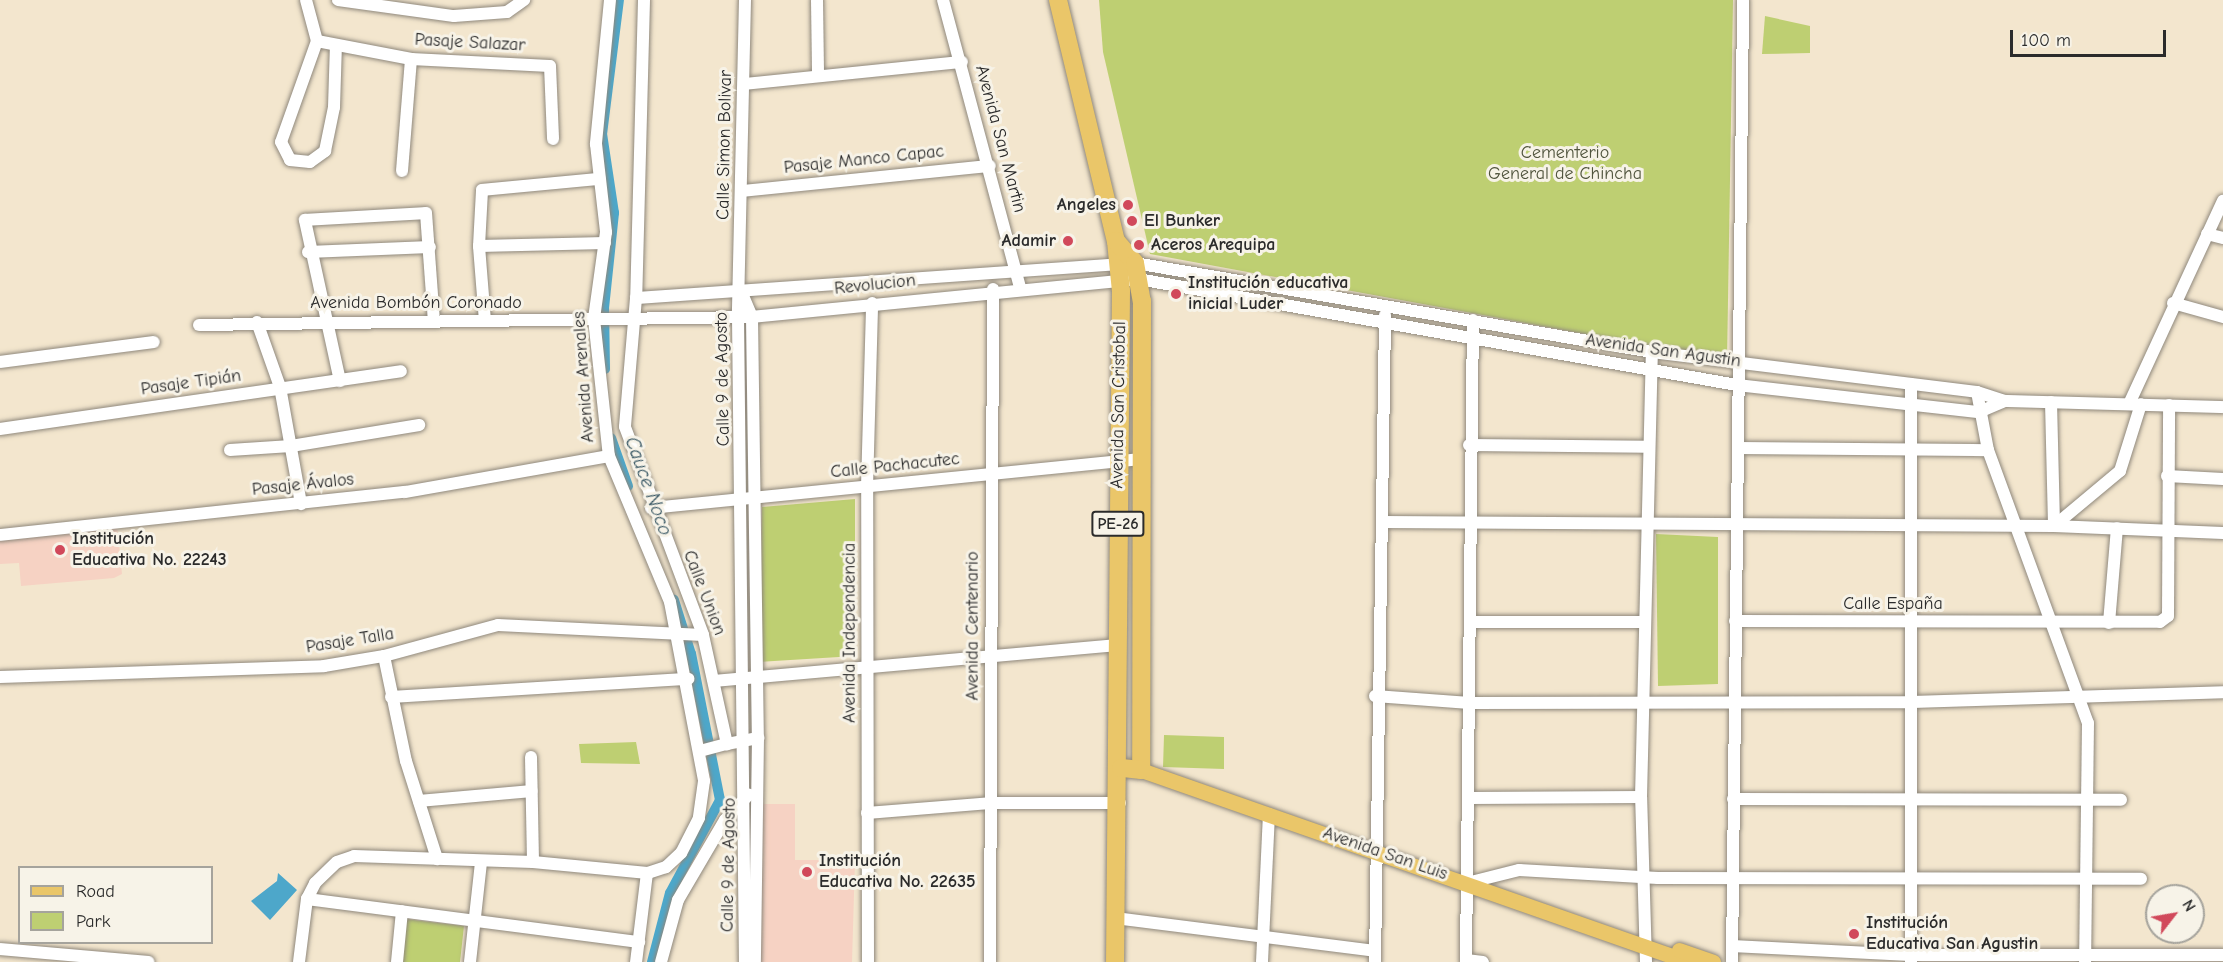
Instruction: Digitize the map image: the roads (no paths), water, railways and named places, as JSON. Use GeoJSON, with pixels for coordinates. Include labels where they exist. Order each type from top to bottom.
{"type":"FeatureCollection","features":[{"type":"Feature","properties":{"kind":"highway","name":"Avenida San Cristobal"},"geometry":{"type":"LineString","coordinates":[[1058,0],[1116,241],[1135,272],[1118,461],[1117,645],[1120,803],[1115,962]]}},
{"type":"Feature","properties":{"kind":"highway"},"geometry":{"type":"LineString","coordinates":[[1135,272],[1143,459],[1141,770]]}},
{"type":"Feature","properties":{"kind":"highway"},"geometry":{"type":"LineString","coordinates":[[1117,607],[1142,606]]}},
{"type":"Feature","properties":{"kind":"highway","name":"Avenida San Luis"},"geometry":{"type":"LineString","coordinates":[[1120,768],[1141,770]]}},
{"type":"Feature","properties":{"kind":"main road","name":"Avenida San Luis"},"geometry":{"type":"LineString","coordinates":[[1141,770],[1647,945],[1689,962]]}},
{"type":"Feature","properties":{"kind":"main road","name":"Avenida San Luis"},"geometry":{"type":"LineString","coordinates":[[1647,945],[1658,942],[1713,962]]}},
{"type":"Feature","properties":{"kind":"street"},"geometry":{"type":"LineString","coordinates":[[306,0],[317,41],[281,142],[284,156],[298,162],[325,151],[334,107],[336,45]]}},
{"type":"Feature","properties":{"kind":"street"},"geometry":{"type":"LineString","coordinates":[[338,0],[454,16],[507,12],[524,0]]}},
{"type":"Feature","properties":{"kind":"street","name":"Avenida Arenales"},"geometry":{"type":"LineString","coordinates":[[610,0],[597,144],[604,243],[595,319],[609,456],[683,634],[688,679],[703,750],[704,801],[692,834],[673,862],[646,873]]}},
{"type":"Feature","properties":{"kind":"street"},"geometry":{"type":"LineString","coordinates":[[633,321],[636,298],[644,0]]}},
{"type":"Feature","properties":{"kind":"street","name":"Calle Simon Bolivar"},"geometry":{"type":"LineString","coordinates":[[741,290],[745,0]]}},
{"type":"Feature","properties":{"kind":"street"},"geometry":{"type":"LineString","coordinates":[[817,0],[818,73]]}},
{"type":"Feature","properties":{"kind":"street","name":"Avenida San Martin"},"geometry":{"type":"LineString","coordinates":[[943,0],[990,166],[1020,288]]}},
{"type":"Feature","properties":{"kind":"street"},"geometry":{"type":"LineString","coordinates":[[1732,962],[1736,702],[1735,526],[1738,448],[1737,363],[1743,0]]}},
{"type":"Feature","properties":{"kind":"street","name":"Pasaje Salazar"},"geometry":{"type":"LineString","coordinates":[[317,41],[411,58],[549,66],[553,139]]}},
{"type":"Feature","properties":{"kind":"street"},"geometry":{"type":"LineString","coordinates":[[402,171],[411,58]]}},
{"type":"Feature","properties":{"kind":"street"},"geometry":{"type":"LineString","coordinates":[[744,84],[818,73],[962,62]]}},
{"type":"Feature","properties":{"kind":"street","name":"Pasaje Manco Capac"},"geometry":{"type":"LineString","coordinates":[[742,191],[990,166]]}},
{"type":"Feature","properties":{"kind":"street"},"geometry":{"type":"LineString","coordinates":[[485,321],[479,246],[482,190],[599,179]]}},
{"type":"Feature","properties":{"kind":"street"},"geometry":{"type":"LineString","coordinates":[[2054,526],[2120,471],[2135,404],[2173,303],[2223,201]]}},
{"type":"Feature","properties":{"kind":"street"},"geometry":{"type":"LineString","coordinates":[[340,381],[323,322],[308,252],[308,218],[423,212],[429,217],[434,322]]}},
{"type":"Feature","properties":{"kind":"street"},"geometry":{"type":"LineString","coordinates":[[2206,234],[2223,238]]}},
{"type":"Feature","properties":{"kind":"street"},"geometry":{"type":"LineString","coordinates":[[479,246],[604,243]]}},
{"type":"Feature","properties":{"kind":"street"},"geometry":{"type":"LineString","coordinates":[[308,252],[430,247]]}},
{"type":"Feature","properties":{"kind":"street","name":"Revolucion"},"geometry":{"type":"LineString","coordinates":[[636,298],[1016,270],[1135,272]]}},
{"type":"Feature","properties":{"kind":"street","name":"Revolucion"},"geometry":{"type":"LineString","coordinates":[[633,321],[752,317],[993,289],[1020,288],[1135,272]]}},
{"type":"Feature","properties":{"kind":"street","name":"Avenida San Agustin"},"geometry":{"type":"LineString","coordinates":[[1135,272],[1385,305],[1652,352],[1977,392],[2005,400],[2223,407]]}},
{"type":"Feature","properties":{"kind":"street","name":"Avenida San Agustin"},"geometry":{"type":"LineString","coordinates":[[1135,272],[1649,372],[1912,408],[1979,412]]}},
{"type":"Feature","properties":{"kind":"street","name":"Avenida Centenario"},"geometry":{"type":"LineString","coordinates":[[990,962],[993,289]]}},
{"type":"Feature","properties":{"kind":"street","name":"Calle 9 de Agosto"},"geometry":{"type":"LineString","coordinates":[[741,290],[752,317],[749,498],[752,739],[748,796],[746,962]]}},
{"type":"Feature","properties":{"kind":"street","name":"Calle 9 de Agosto"},"geometry":{"type":"LineString","coordinates":[[741,290],[738,317],[749,498]]}},
{"type":"Feature","properties":{"kind":"street","name":"Avenida Independencia"},"geometry":{"type":"LineString","coordinates":[[868,962],[867,487],[872,303]]}},
{"type":"Feature","properties":{"kind":"street"},"geometry":{"type":"LineString","coordinates":[[2173,303],[2223,317]]}},
{"type":"Feature","properties":{"kind":"street"},"geometry":{"type":"LineString","coordinates":[[1115,918],[1375,956],[1375,696],[1382,522],[1385,305]]}},
{"type":"Feature","properties":{"kind":"street","name":"Avenida Bombón Coronado"},"geometry":{"type":"LineString","coordinates":[[199,324],[595,319],[633,321]]}},
{"type":"Feature","properties":{"kind":"street"},"geometry":{"type":"LineString","coordinates":[[1473,320],[1469,445],[1471,622],[1466,961],[1483,962]]}},
{"type":"Feature","properties":{"kind":"street","name":"Calle Union"},"geometry":{"type":"LineString","coordinates":[[633,321],[625,427],[651,508],[703,635],[714,681],[724,745]]}},
{"type":"Feature","properties":{"kind":"street"},"geometry":{"type":"LineString","coordinates":[[257,322],[280,387],[301,504]]}},
{"type":"Feature","properties":{"kind":"street"},"geometry":{"type":"LineString","coordinates":[[0,362],[154,342]]}},
{"type":"Feature","properties":{"kind":"street"},"geometry":{"type":"LineString","coordinates":[[1646,962],[1641,798],[1646,622],[1647,447],[1649,372],[1652,352]]}},
{"type":"Feature","properties":{"kind":"street","name":"Pasaje Tipián"},"geometry":{"type":"LineString","coordinates":[[0,429],[394,372]]}},
{"type":"Feature","properties":{"kind":"street"},"geometry":{"type":"LineString","coordinates":[[1910,958],[1912,621],[1915,526],[1911,384]]}},
{"type":"Feature","properties":{"kind":"street"},"geometry":{"type":"LineString","coordinates":[[1977,392],[1988,450],[2088,723],[2089,797],[2085,958]]}},
{"type":"Feature","properties":{"kind":"street"},"geometry":{"type":"LineString","coordinates":[[1979,412],[2005,400]]}},
{"type":"Feature","properties":{"kind":"street"},"geometry":{"type":"LineString","coordinates":[[2051,402],[2054,526]]}},
{"type":"Feature","properties":{"kind":"street"},"geometry":{"type":"LineString","coordinates":[[2166,529],[2169,405]]}},
{"type":"Feature","properties":{"kind":"street"},"geometry":{"type":"LineString","coordinates":[[230,450],[291,446],[419,425]]}},
{"type":"Feature","properties":{"kind":"street"},"geometry":{"type":"LineString","coordinates":[[1469,445],[1647,447]]}},
{"type":"Feature","properties":{"kind":"street"},"geometry":{"type":"LineString","coordinates":[[1738,448],[1988,450]]}},
{"type":"Feature","properties":{"kind":"street","name":"Pasaje Ávalos"},"geometry":{"type":"LineString","coordinates":[[0,535],[405,492],[609,456]]}},
{"type":"Feature","properties":{"kind":"street","name":"Calle Pachacutec"},"geometry":{"type":"LineString","coordinates":[[651,508],[1143,459]]}},
{"type":"Feature","properties":{"kind":"street"},"geometry":{"type":"LineString","coordinates":[[2167,476],[2223,479]]}},
{"type":"Feature","properties":{"kind":"street"},"geometry":{"type":"LineString","coordinates":[[1382,522],[1470,521],[1735,526],[2016,525],[2223,533]]}},
{"type":"Feature","properties":{"kind":"street"},"geometry":{"type":"LineString","coordinates":[[2109,623],[2117,528]]}},
{"type":"Feature","properties":{"kind":"street","name":"Calle España"},"geometry":{"type":"LineString","coordinates":[[1735,621],[2051,624],[2160,622],[2168,616],[2166,529]]}},
{"type":"Feature","properties":{"kind":"street"},"geometry":{"type":"LineString","coordinates":[[1471,622],[1646,622]]}},
{"type":"Feature","properties":{"kind":"street","name":"Pasaje Talla"},"geometry":{"type":"LineString","coordinates":[[0,677],[324,666],[384,656],[498,625],[703,635]]}},
{"type":"Feature","properties":{"kind":"street"},"geometry":{"type":"LineString","coordinates":[[714,681],[1117,645]]}},
{"type":"Feature","properties":{"kind":"street"},"geometry":{"type":"LineString","coordinates":[[384,656],[391,697],[437,859]]}},
{"type":"Feature","properties":{"kind":"street"},"geometry":{"type":"LineString","coordinates":[[391,697],[688,679]]}},
{"type":"Feature","properties":{"kind":"street"},"geometry":{"type":"LineString","coordinates":[[1375,696],[1470,703],[1643,699],[1736,702],[1912,702],[2223,692]]}},
{"type":"Feature","properties":{"kind":"street"},"geometry":{"type":"LineString","coordinates":[[703,750],[752,739]]}},
{"type":"Feature","properties":{"kind":"street","name":"Calle 9 de Agosto"},"geometry":{"type":"LineString","coordinates":[[752,739],[758,784],[755,962]]}},
{"type":"Feature","properties":{"kind":"street"},"geometry":{"type":"LineString","coordinates":[[531,757],[533,862]]}},
{"type":"Feature","properties":{"kind":"street"},"geometry":{"type":"LineString","coordinates":[[661,962],[678,900],[725,820],[758,784]]}},
{"type":"Feature","properties":{"kind":"street"},"geometry":{"type":"LineString","coordinates":[[419,801],[532,791]]}},
{"type":"Feature","properties":{"kind":"street"},"geometry":{"type":"LineString","coordinates":[[1733,799],[2089,797],[2121,800]]}},
{"type":"Feature","properties":{"kind":"street"},"geometry":{"type":"LineString","coordinates":[[1469,798],[1641,798]]}},
{"type":"Feature","properties":{"kind":"street"},"geometry":{"type":"LineString","coordinates":[[867,813],[990,803],[1120,803]]}},
{"type":"Feature","properties":{"kind":"street"},"geometry":{"type":"LineString","coordinates":[[1262,962],[1269,814]]}},
{"type":"Feature","properties":{"kind":"street"},"geometry":{"type":"LineString","coordinates":[[299,962],[307,899],[337,862],[354,856],[533,862],[646,873],[636,962]]}},
{"type":"Feature","properties":{"kind":"street"},"geometry":{"type":"LineString","coordinates":[[470,962],[473,918],[481,862]]}},
{"type":"Feature","properties":{"kind":"street"},"geometry":{"type":"LineString","coordinates":[[1467,883],[1519,870],[1643,877],[1911,875],[2141,879]]}},
{"type":"Feature","properties":{"kind":"street"},"geometry":{"type":"LineString","coordinates":[[307,899],[473,918],[639,942]]}},
{"type":"Feature","properties":{"kind":"street"},"geometry":{"type":"LineString","coordinates":[[397,962],[402,911]]}},
{"type":"Feature","properties":{"kind":"street"},"geometry":{"type":"LineString","coordinates":[[1732,946],[1910,958],[2176,959],[2223,955]]}},
{"type":"Feature","properties":{"kind":"street"},"geometry":{"type":"LineString","coordinates":[[0,949],[83,960],[148,962]]}},
{"type":"Feature","properties":{"kind":"water"},"geometry":{"type":"Polygon","coordinates":[[[278,873],[297,890],[270,920],[251,901],[277,881],[278,873]]]}},
{"type":"Feature","properties":{"kind":"waterway","name":"Cauce Noco"},"geometry":{"type":"LineString","coordinates":[[605,369],[604,308],[614,213],[602,134],[619,0]]}},
{"type":"Feature","properties":{"kind":"waterway","name":"Cauce Noco"},"geometry":{"type":"LineString","coordinates":[[611,438],[628,486]]}},
{"type":"Feature","properties":{"kind":"waterway","name":"Cauce Noco"},"geometry":{"type":"LineString","coordinates":[[652,962],[670,893],[720,800],[691,654],[674,600]]}},
{"type":"Feature","properties":{"kind":"place","name":"Angeles"},"geometry":{"type":"Point","coordinates":[1128,205]}},
{"type":"Feature","properties":{"kind":"place","name":"El Bunker"},"geometry":{"type":"Point","coordinates":[1132,221]}},
{"type":"Feature","properties":{"kind":"place","name":"Adamir"},"geometry":{"type":"Point","coordinates":[1068,241]}},
{"type":"Feature","properties":{"kind":"place","name":"Aceros Arequipa"},"geometry":{"type":"Point","coordinates":[1139,245]}},
{"type":"Feature","properties":{"kind":"place","name":"Institución educativa inicial Luder"},"geometry":{"type":"Point","coordinates":[1176,294]}},
{"type":"Feature","properties":{"kind":"place","name":"Institución Educativa No. 22243"},"geometry":{"type":"Point","coordinates":[60,550]}},
{"type":"Feature","properties":{"kind":"place","name":"Institución Educativa No. 22635"},"geometry":{"type":"Point","coordinates":[807,872]}},
{"type":"Feature","properties":{"kind":"place","name":"Institución Educativa San Agustin"},"geometry":{"type":"Point","coordinates":[1854,934]}},
{"type":"Feature","properties":{"kind":"park label","name":"Cementerio General de Chincha"},"geometry":{"type":"Point","coordinates":[1565,164]}}]}
